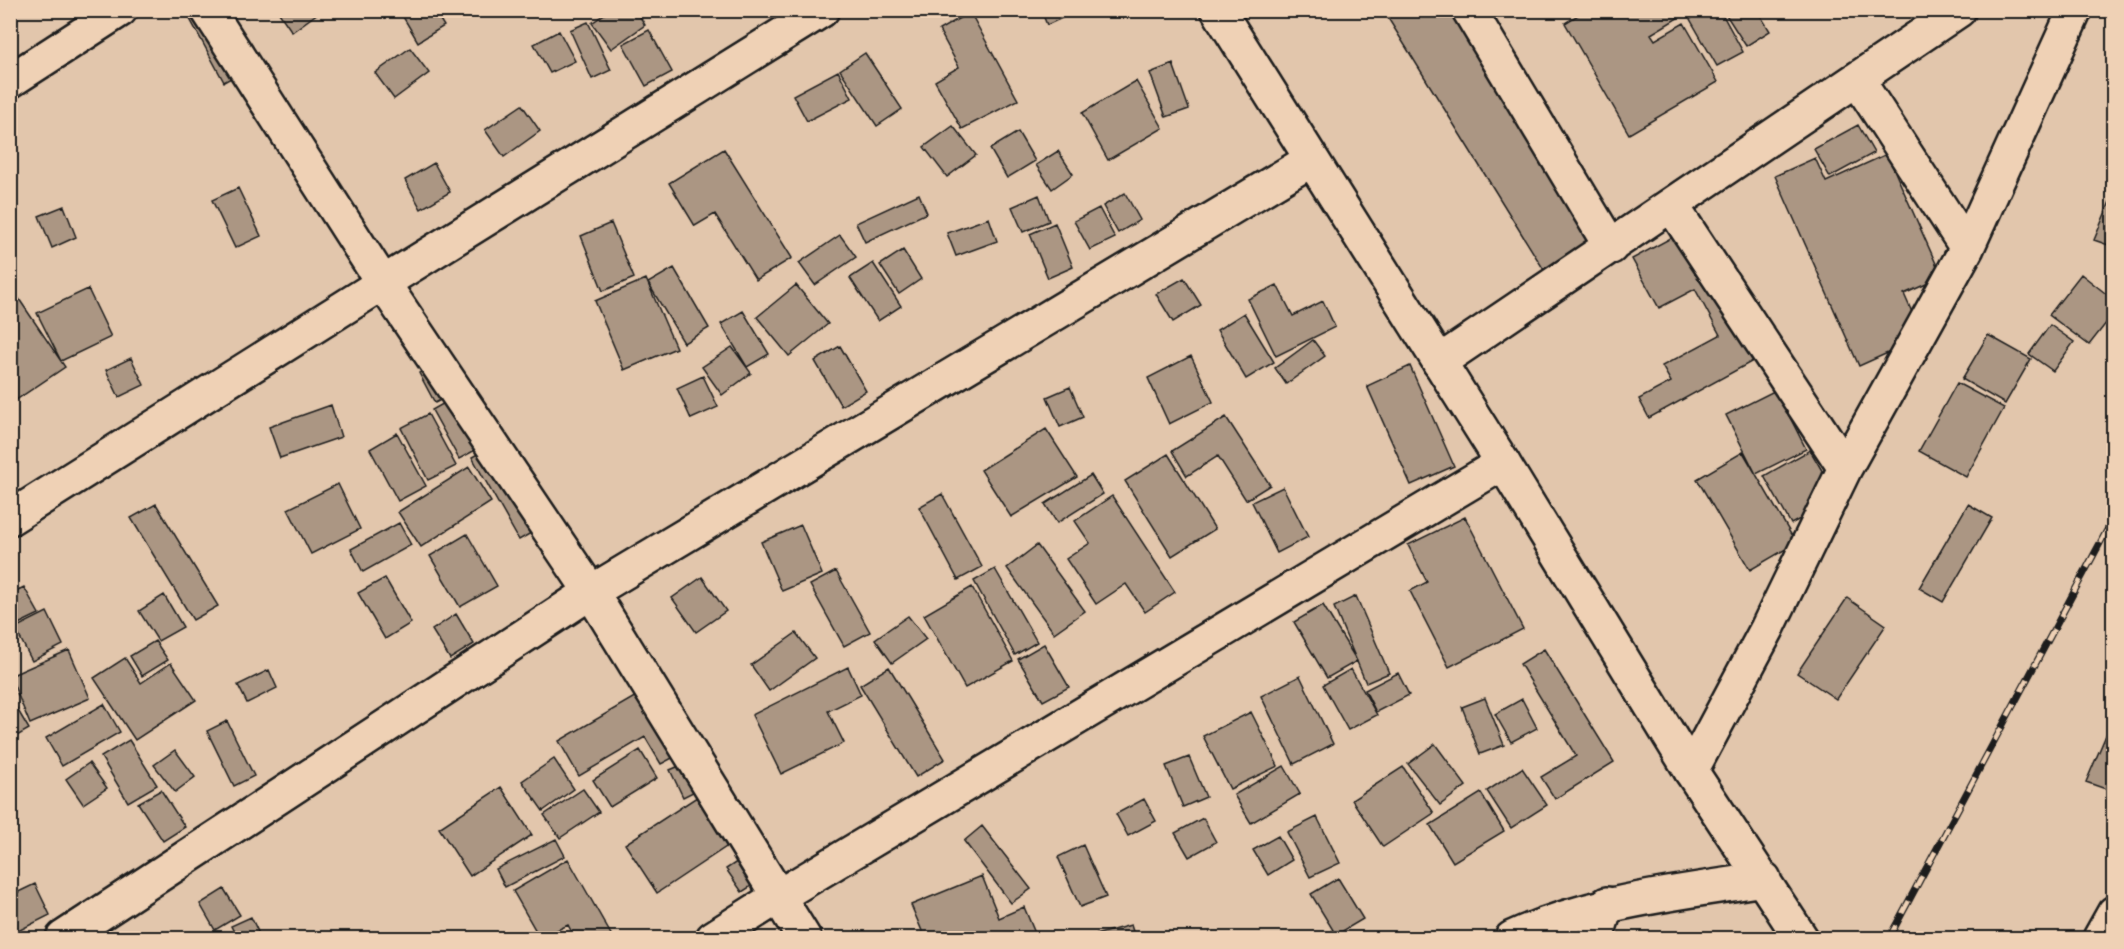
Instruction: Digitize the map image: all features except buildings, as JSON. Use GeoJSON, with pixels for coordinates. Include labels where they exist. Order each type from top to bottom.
{"type":"FeatureCollection","features":[{"type":"Feature","properties":{"kind":"street"},"geometry":{"type":"LineString","coordinates":[[10,81],[120,10]]}},
{"type":"Feature","properties":{"kind":"street"},"geometry":{"type":"LineString","coordinates":[[208,10],[383,283],[591,592],[804,939]]}},
{"type":"Feature","properties":{"kind":"street"},"geometry":{"type":"LineString","coordinates":[[10,518],[822,10]]}},
{"type":"Feature","properties":{"kind":"street"},"geometry":{"type":"LineString","coordinates":[[1218,10],[1503,463],[1691,771],[1764,879],[1801,939]]}},
{"type":"Feature","properties":{"kind":"street"},"geometry":{"type":"LineString","coordinates":[[1469,10],[1611,247]]}},
{"type":"Feature","properties":{"kind":"street"},"geometry":{"type":"LineString","coordinates":[[1439,362],[1959,10]]}},
{"type":"Feature","properties":{"kind":"street"},"geometry":{"type":"LineString","coordinates":[[1691,771],[1767,629],[1845,468],[1967,248],[2075,10]]}},
{"type":"Feature","properties":{"kind":"street"},"geometry":{"type":"LineString","coordinates":[[1857,79],[1967,248]]}},
{"type":"Feature","properties":{"kind":"street"},"geometry":{"type":"LineString","coordinates":[[63,939],[591,592],[1311,160]]}},
{"type":"Feature","properties":{"kind":"street"},"geometry":{"type":"LineString","coordinates":[[1672,206],[1845,468]]}},
{"type":"Feature","properties":{"kind":"street"},"geometry":{"type":"LineString","coordinates":[[713,939],[779,896],[1503,463]]}},
{"type":"Feature","properties":{"kind":"street"},"geometry":{"type":"LineString","coordinates":[[1512,939],[1538,927],[1607,904],[1764,879]]}},
{"type":"Feature","properties":{"kind":"street"},"geometry":{"type":"LineString","coordinates":[[1596,939],[1607,904]]}},
{"type":"Feature","properties":{"kind":"street"},"geometry":{"type":"LineString","coordinates":[[2100,939],[2114,913]]}},
{"type":"Feature","properties":{"kind":"railway"},"geometry":{"type":"LineString","coordinates":[[1889,938],[2114,517]]}}]}
